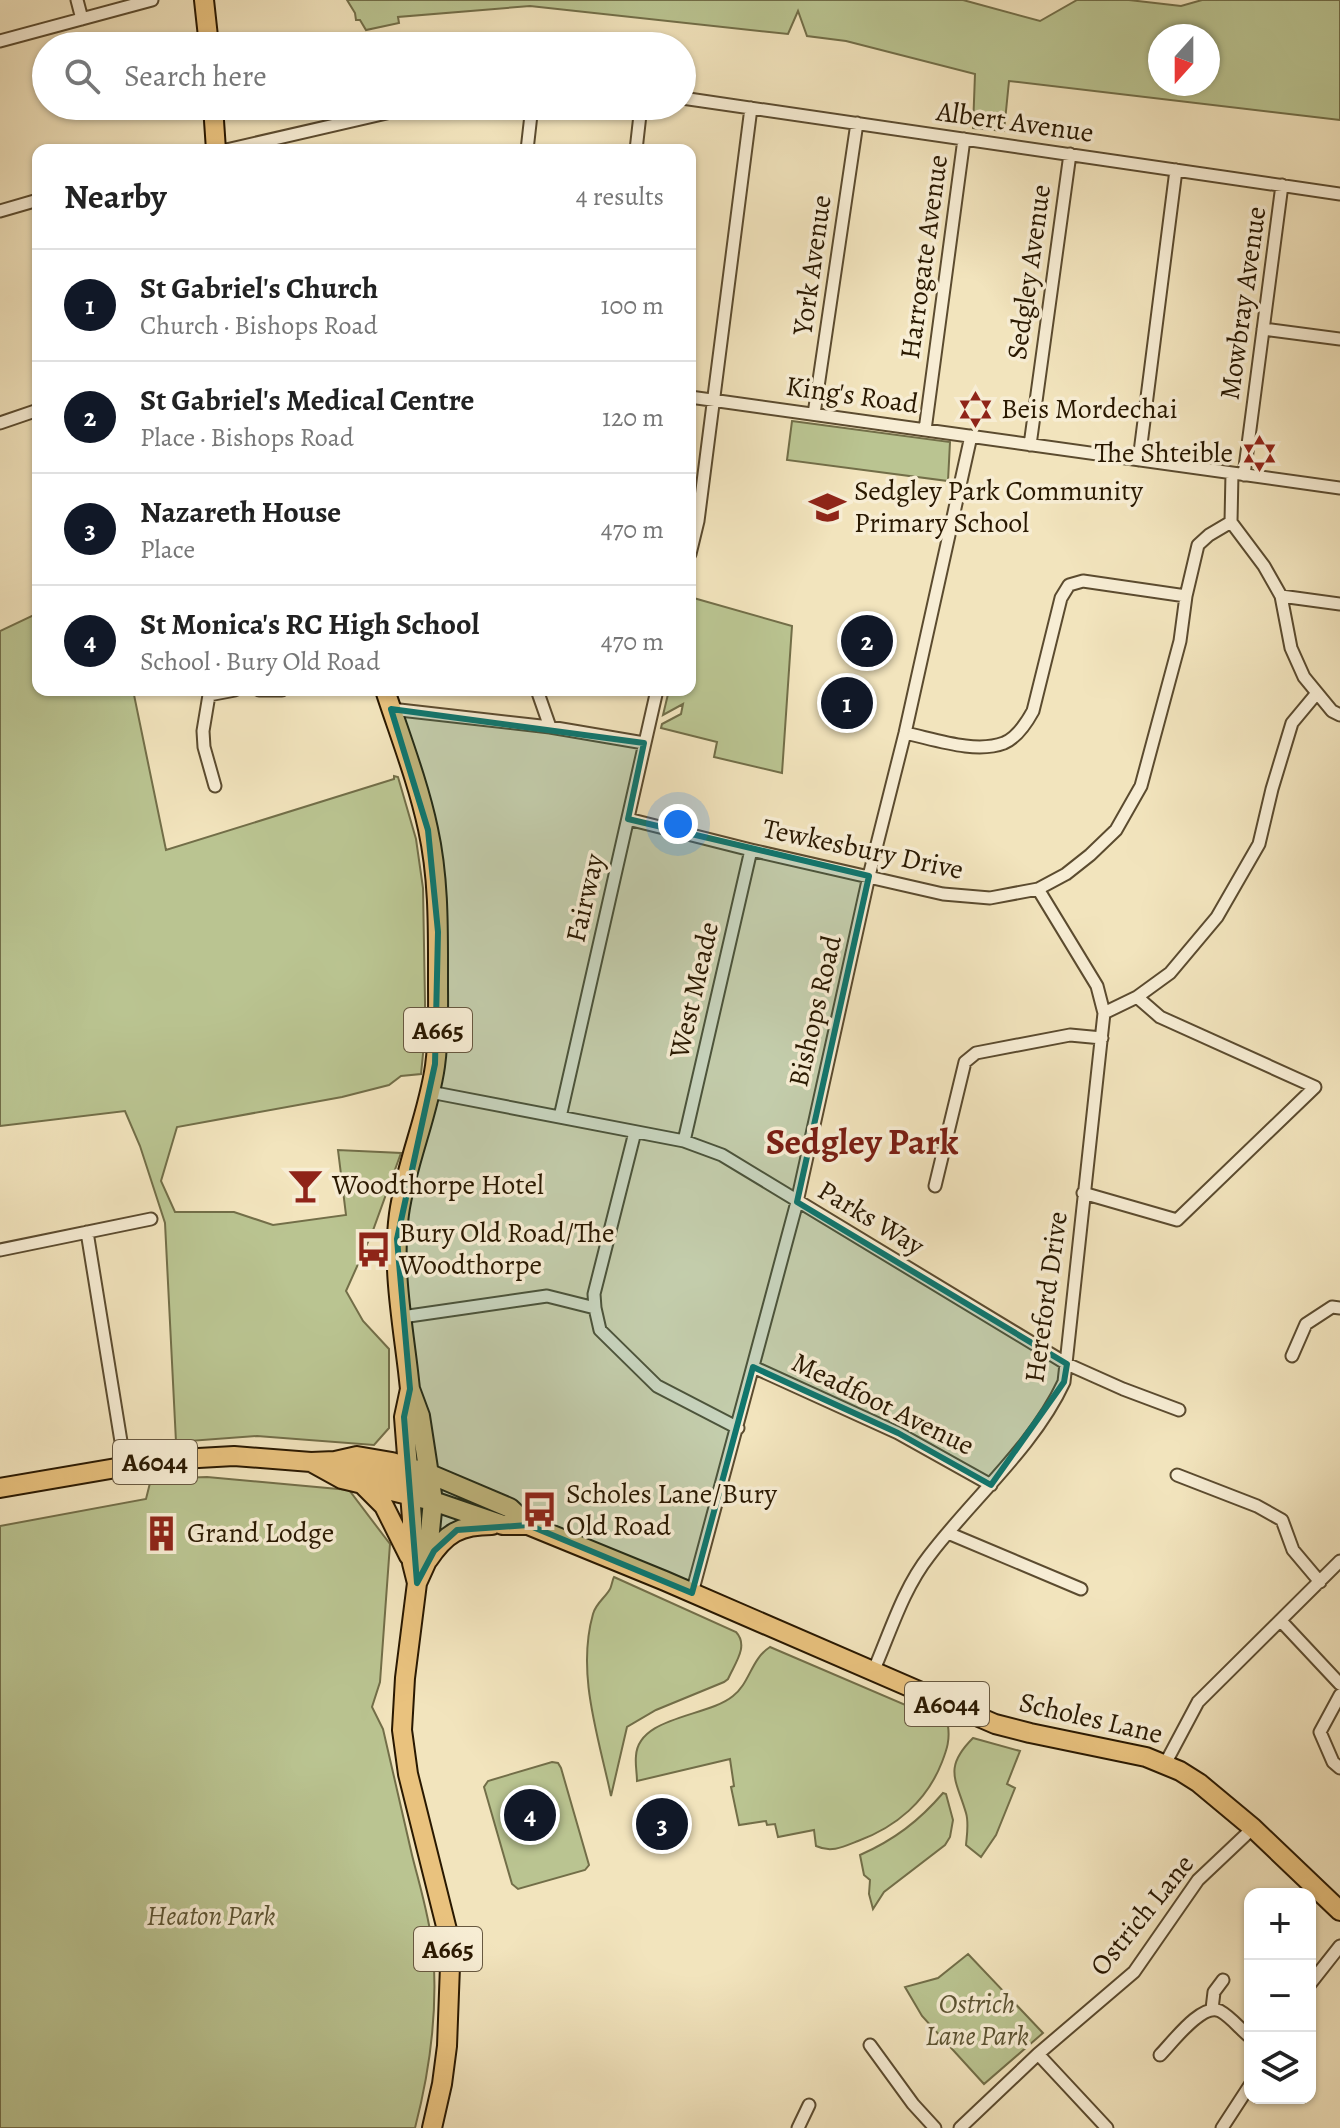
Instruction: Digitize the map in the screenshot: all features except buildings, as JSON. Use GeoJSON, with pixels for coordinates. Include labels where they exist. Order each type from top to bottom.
{"type":"FeatureCollection","features":[{"type":"Feature","properties":{"kind":"main road"},"geometry":{"type":"LineString","coordinates":[[204,0],[207,32]]}},
{"type":"Feature","properties":{"kind":"main road"},"geometry":{"type":"LineString","coordinates":[[214,120],[216,144]]}},
{"type":"Feature","properties":{"kind":"main road","name":"A665"},"geometry":{"type":"LineString","coordinates":[[387,696],[419,791],[433,860],[438,932],[438,1030],[430,1092],[399,1212],[397,1264],[410,1389],[420,1416],[433,1501],[417,1583],[402,1730],[408,1774],[447,1930],[450,1966],[447,2046],[432,2128]]}},
{"type":"Feature","properties":{"kind":"main road","name":"A665"},"geometry":{"type":"LineString","coordinates":[[410,1389],[404,1417],[420,1562]]}},
{"type":"Feature","properties":{"kind":"main road","name":"A6044"},"geometry":{"type":"LineString","coordinates":[[0,1488],[163,1460],[234,1456],[335,1461],[409,1480],[433,1501]]}},
{"type":"Feature","properties":{"kind":"main road","name":"A6044"},"geometry":{"type":"LineString","coordinates":[[311,1462],[342,1479],[361,1484],[409,1480],[430,1474]]}},
{"type":"Feature","properties":{"kind":"main road","name":"Scholes Lane"},"geometry":{"type":"LineString","coordinates":[[430,1474],[510,1508],[528,1525],[995,1724],[1146,1757],[1165,1764],[1199,1783],[1253,1828],[1340,1911]]}},
{"type":"Feature","properties":{"kind":"main road"},"geometry":{"type":"LineString","coordinates":[[361,1484],[384,1506],[420,1562],[457,1530],[471,1526],[503,1525]]}},
{"type":"Feature","properties":{"kind":"main road","name":"Scholes Lane"},"geometry":{"type":"LineString","coordinates":[[433,1501],[503,1525],[528,1525]]}},
{"type":"Feature","properties":{"kind":"street"},"geometry":{"type":"LineString","coordinates":[[77,0],[82,19]]}},
{"type":"Feature","properties":{"kind":"street"},"geometry":{"type":"LineString","coordinates":[[34,32],[152,0]]}},
{"type":"Feature","properties":{"kind":"street"},"geometry":{"type":"LineString","coordinates":[[0,41],[32,32]]}},
{"type":"Feature","properties":{"kind":"street","name":"Albert Avenue"},"geometry":{"type":"LineString","coordinates":[[696,100],[1340,194]]}},
{"type":"Feature","properties":{"kind":"street"},"geometry":{"type":"LineString","coordinates":[[696,508],[751,108]]}},
{"type":"Feature","properties":{"kind":"street"},"geometry":{"type":"LineString","coordinates":[[252,144],[356,120]]}},
{"type":"Feature","properties":{"kind":"street"},"geometry":{"type":"LineString","coordinates":[[528,144],[530,120]]}},
{"type":"Feature","properties":{"kind":"street"},"geometry":{"type":"LineString","coordinates":[[637,144],[639,120]]}},
{"type":"Feature","properties":{"kind":"street","name":"York Avenue"},"geometry":{"type":"LineString","coordinates":[[814,414],[857,123]]}},
{"type":"Feature","properties":{"kind":"street","name":"Harrogate Avenue"},"geometry":{"type":"LineString","coordinates":[[925,430],[964,139]]}},
{"type":"Feature","properties":{"kind":"street","name":"Sedgley Avenue"},"geometry":{"type":"LineString","coordinates":[[1030,445],[1070,154]]}},
{"type":"Feature","properties":{"kind":"street"},"geometry":{"type":"LineString","coordinates":[[1139,460],[1176,170]]}},
{"type":"Feature","properties":{"kind":"street","name":"Mowbray Avenue"},"geometry":{"type":"LineString","coordinates":[[1231,522],[1263,329],[1282,185]]}},
{"type":"Feature","properties":{"kind":"street"},"geometry":{"type":"LineString","coordinates":[[0,211],[32,202]]}},
{"type":"Feature","properties":{"kind":"street"},"geometry":{"type":"LineString","coordinates":[[1263,329],[1340,339]]}},
{"type":"Feature","properties":{"kind":"street","name":"King's Road"},"geometry":{"type":"LineString","coordinates":[[696,398],[1340,488]]}},
{"type":"Feature","properties":{"kind":"street"},"geometry":{"type":"LineString","coordinates":[[0,423],[32,412]]}},
{"type":"Feature","properties":{"kind":"street","name":"Bishops Road"},"geometry":{"type":"LineString","coordinates":[[692,1593],[797,1202],[971,436]]}},
{"type":"Feature","properties":{"kind":"street"},"geometry":{"type":"LineString","coordinates":[[1231,522],[1264,566],[1281,596],[1291,648],[1304,677],[1332,711],[1340,715]]}},
{"type":"Feature","properties":{"kind":"street","name":"Tewkesbury Drive"},"geometry":{"type":"LineString","coordinates":[[628,819],[943,894],[990,898],[1038,889],[1066,874],[1116,830],[1141,786],[1180,641],[1198,545],[1231,522]]}},
{"type":"Feature","properties":{"kind":"street"},"geometry":{"type":"LineString","coordinates":[[905,733],[977,748],[1006,743],[1033,711],[1061,598],[1069,585],[1083,581],[1186,596]]}},
{"type":"Feature","properties":{"kind":"street"},"geometry":{"type":"LineString","coordinates":[[1281,596],[1340,604]]}},
{"type":"Feature","properties":{"kind":"street"},"geometry":{"type":"LineString","coordinates":[[1104,1013],[1137,997],[1170,973],[1217,917],[1259,844],[1292,723],[1317,693]]}},
{"type":"Feature","properties":{"kind":"street"},"geometry":{"type":"LineString","coordinates":[[207,696],[204,747],[215,786]]}},
{"type":"Feature","properties":{"kind":"street"},"geometry":{"type":"LineString","coordinates":[[539,696],[550,727]]}},
{"type":"Feature","properties":{"kind":"street","name":"Fairway"},"geometry":{"type":"LineString","coordinates":[[560,1117],[656,696]]}},
{"type":"Feature","properties":{"kind":"street"},"geometry":{"type":"LineString","coordinates":[[391,709],[550,727],[644,743]]}},
{"type":"Feature","properties":{"kind":"street","name":"West Meade"},"geometry":{"type":"LineString","coordinates":[[684,1141],[751,850]]}},
{"type":"Feature","properties":{"kind":"street","name":"Hereford Drive"},"geometry":{"type":"LineString","coordinates":[[873,1672],[915,1575],[991,1485],[1056,1399],[1064,1382],[1104,1013],[1097,986],[1038,889]]}},
{"type":"Feature","properties":{"kind":"street"},"geometry":{"type":"LineString","coordinates":[[1083,1193],[1177,1220],[1315,1087],[1160,1017],[1137,997]]}},
{"type":"Feature","properties":{"kind":"street"},"geometry":{"type":"LineString","coordinates":[[935,1186],[965,1062],[976,1053],[1070,1035],[1102,1038]]}},
{"type":"Feature","properties":{"kind":"street","name":"Parks Way"},"geometry":{"type":"LineString","coordinates":[[430,1092],[684,1141],[722,1155],[1067,1364],[1179,1410]]}},
{"type":"Feature","properties":{"kind":"street"},"geometry":{"type":"LineString","coordinates":[[635,1132],[594,1294],[600,1330],[657,1386],[738,1428]]}},
{"type":"Feature","properties":{"kind":"street"},"geometry":{"type":"LineString","coordinates":[[0,1250],[151,1219]]}},
{"type":"Feature","properties":{"kind":"street"},"geometry":{"type":"LineString","coordinates":[[87,1232],[125,1466]]}},
{"type":"Feature","properties":{"kind":"street"},"geometry":{"type":"LineString","coordinates":[[402,1317],[547,1296],[595,1308]]}},
{"type":"Feature","properties":{"kind":"street"},"geometry":{"type":"LineString","coordinates":[[1292,1356],[1306,1324],[1332,1307],[1340,1308]]}},
{"type":"Feature","properties":{"kind":"street","name":"Meadfoot Avenue"},"geometry":{"type":"LineString","coordinates":[[753,1367],[898,1433],[991,1485]]}},
{"type":"Feature","properties":{"kind":"street"},"geometry":{"type":"LineString","coordinates":[[1177,1475],[1257,1506],[1282,1520],[1293,1550],[1320,1582]]}},
{"type":"Feature","properties":{"kind":"street"},"geometry":{"type":"LineString","coordinates":[[948,1533],[1081,1589]]}},
{"type":"Feature","properties":{"kind":"street"},"geometry":{"type":"LineString","coordinates":[[1165,1764],[1198,1702],[1340,1561]]}},
{"type":"Feature","properties":{"kind":"street"},"geometry":{"type":"LineString","coordinates":[[1281,1621],[1340,1684]]}},
{"type":"Feature","properties":{"kind":"street"},"geometry":{"type":"LineString","coordinates":[[1340,1695],[1320,1732],[1333,1762],[1340,1768]]}},
{"type":"Feature","properties":{"kind":"street","name":"Ostrich Lane"},"geometry":{"type":"LineString","coordinates":[[960,2128],[1038,2054],[1134,1972],[1198,1880],[1253,1828]]}},
{"type":"Feature","properties":{"kind":"street"},"geometry":{"type":"LineString","coordinates":[[1316,1976],[1340,1946]]}},
{"type":"Feature","properties":{"kind":"street"},"geometry":{"type":"LineString","coordinates":[[1212,2009],[1214,1992],[1223,1980]]}},
{"type":"Feature","properties":{"kind":"street"},"geometry":{"type":"LineString","coordinates":[[1160,2055],[1199,2014],[1212,2009],[1221,2011],[1244,2032]]}},
{"type":"Feature","properties":{"kind":"street"},"geometry":{"type":"LineString","coordinates":[[870,2045],[913,2104],[935,2128]]}},
{"type":"Feature","properties":{"kind":"street"},"geometry":{"type":"LineString","coordinates":[[1038,2054],[1107,2128]]}},
{"type":"Feature","properties":{"kind":"street"},"geometry":{"type":"LineString","coordinates":[[1222,2128],[1244,2094]]}},
{"type":"Feature","properties":{"kind":"street"},"geometry":{"type":"LineString","coordinates":[[798,2128],[809,2105]]}},
{"type":"Feature","properties":{"kind":"highlighted area"},"geometry":{"type":"Polygon","coordinates":[[[391,709],[644,743],[628,819],[869,876],[797,1202],[1067,1364],[1064,1382],[991,1485],[898,1433],[753,1367],[692,1593],[528,1525],[457,1530],[434,1551],[417,1583],[404,1417],[410,1389],[397,1239],[435,1064],[438,932],[428,830],[391,709]]]}},
{"type":"Feature","properties":{"kind":"green space"},"geometry":{"type":"Polygon","coordinates":[[[347,0],[963,0],[1040,21],[1077,0],[1129,0],[1181,6],[1202,0],[1340,0],[1340,120],[1009,81],[1004,131],[973,128],[975,74],[846,41],[807,36],[798,11],[788,34],[530,6],[398,17],[399,23],[366,30],[360,20],[356,20],[347,0]]]}},
{"type":"Feature","properties":{"kind":"green space"},"geometry":{"type":"Polygon","coordinates":[[[792,421],[950,442],[948,481],[787,460],[792,421]]]}},
{"type":"Feature","properties":{"kind":"green space"},"geometry":{"type":"Polygon","coordinates":[[[696,599],[792,626],[782,773],[714,757],[717,742],[661,728],[662,724],[681,714],[683,704],[663,715],[668,696],[696,696],[696,599]]]}},
{"type":"Feature","properties":{"kind":"green space"},"geometry":{"type":"Polygon","coordinates":[[[32,616],[32,696],[134,696],[166,850],[398,777],[416,839],[423,888],[425,1034],[421,1074],[401,1076],[389,1085],[342,1097],[177,1127],[161,1181],[175,1212],[234,1212],[273,1225],[346,1215],[338,1150],[401,1153],[372,1233],[346,1291],[363,1321],[389,1349],[389,1428],[374,1445],[257,1436],[176,1442],[165,1223],[125,1111],[0,1126],[0,631],[32,616]]]}},
{"type":"Feature","properties":{"kind":"green space","name":"Heaton Park"},"geometry":{"type":"Polygon","coordinates":[[[207,1477],[349,1490],[390,1544],[380,1682],[372,1707],[383,1729],[424,1903],[432,1939],[434,1973],[432,2040],[415,2128],[0,2128],[0,1526],[146,1499],[151,1479],[207,1477]]]}},
{"type":"Feature","properties":{"kind":"green space"},"geometry":{"type":"Polygon","coordinates":[[[614,1577],[736,1632],[740,1637],[741,1649],[724,1682],[656,1710],[627,1727],[611,1796],[591,1706],[587,1660],[593,1614],[610,1589],[614,1577]]]}},
{"type":"Feature","properties":{"kind":"green space"},"geometry":{"type":"Polygon","coordinates":[[[770,1647],[943,1721],[948,1726],[947,1749],[936,1776],[909,1811],[872,1835],[827,1849],[816,1846],[814,1830],[778,1837],[775,1824],[767,1825],[766,1821],[739,1825],[731,1787],[734,1786],[730,1759],[637,1781],[636,1756],[640,1743],[648,1733],[733,1696],[770,1647]]]}},
{"type":"Feature","properties":{"kind":"green space"},"geometry":{"type":"Polygon","coordinates":[[[973,1738],[1020,1751],[1007,1784],[1015,1788],[996,1835],[981,1857],[966,1845],[967,1817],[954,1774],[958,1758],[973,1738]]]}},
{"type":"Feature","properties":{"kind":"green space"},"geometry":{"type":"Polygon","coordinates":[[[552,1762],[558,1763],[561,1768],[589,1865],[585,1870],[518,1889],[512,1884],[484,1787],[488,1781],[552,1762]]]}},
{"type":"Feature","properties":{"kind":"green space"},"geometry":{"type":"Polygon","coordinates":[[[943,1793],[946,1794],[953,1820],[950,1837],[945,1845],[884,1892],[873,1909],[869,1894],[870,1880],[864,1875],[860,1855],[905,1829],[943,1793]]]}},
{"type":"Feature","properties":{"kind":"green space","name":"Ostrich Lane Park"},"geometry":{"type":"Polygon","coordinates":[[[968,1954],[1043,2033],[984,2084],[922,2016],[905,1987],[938,1978],[968,1954]]]}},
{"type":"Feature","properties":{"kind":"place","name":"Beis Mordechai"},"geometry":{"type":"Point","coordinates":[975,409]}},
{"type":"Feature","properties":{"kind":"place","name":"The Shteible"},"geometry":{"type":"Point","coordinates":[1259,453]}},
{"type":"Feature","properties":{"kind":"place","name":"Sedgley Park Community Primary School"},"geometry":{"type":"Point","coordinates":[828,507]}},
{"type":"Feature","properties":{"kind":"place","name":"St Gabriel's Medical Centre"},"geometry":{"type":"Point","coordinates":[867,641]}},
{"type":"Feature","properties":{"kind":"place","name":"St Gabriel's Church"},"geometry":{"type":"Point","coordinates":[847,703]}},
{"type":"Feature","properties":{"kind":"place","name":"Woodthorpe Hotel"},"geometry":{"type":"Point","coordinates":[306,1185]}},
{"type":"Feature","properties":{"kind":"place","name":"Bury Old Road/The Woodthorpe"},"geometry":{"type":"Point","coordinates":[373,1249]}},
{"type":"Feature","properties":{"kind":"place","name":"Scholes Lane/Bury Old Road"},"geometry":{"type":"Point","coordinates":[540,1510]}},
{"type":"Feature","properties":{"kind":"place","name":"Grand Lodge"},"geometry":{"type":"Point","coordinates":[161,1533]}},
{"type":"Feature","properties":{"kind":"place","name":"St Monica's RC High School"},"geometry":{"type":"Point","coordinates":[530,1815]}},
{"type":"Feature","properties":{"kind":"place","name":"Nazareth House"},"geometry":{"type":"Point","coordinates":[662,1824]}},
{"type":"Feature","properties":{"kind":"district","name":"Sedgley Park"},"geometry":{"type":"Point","coordinates":[862,1141]}}]}
